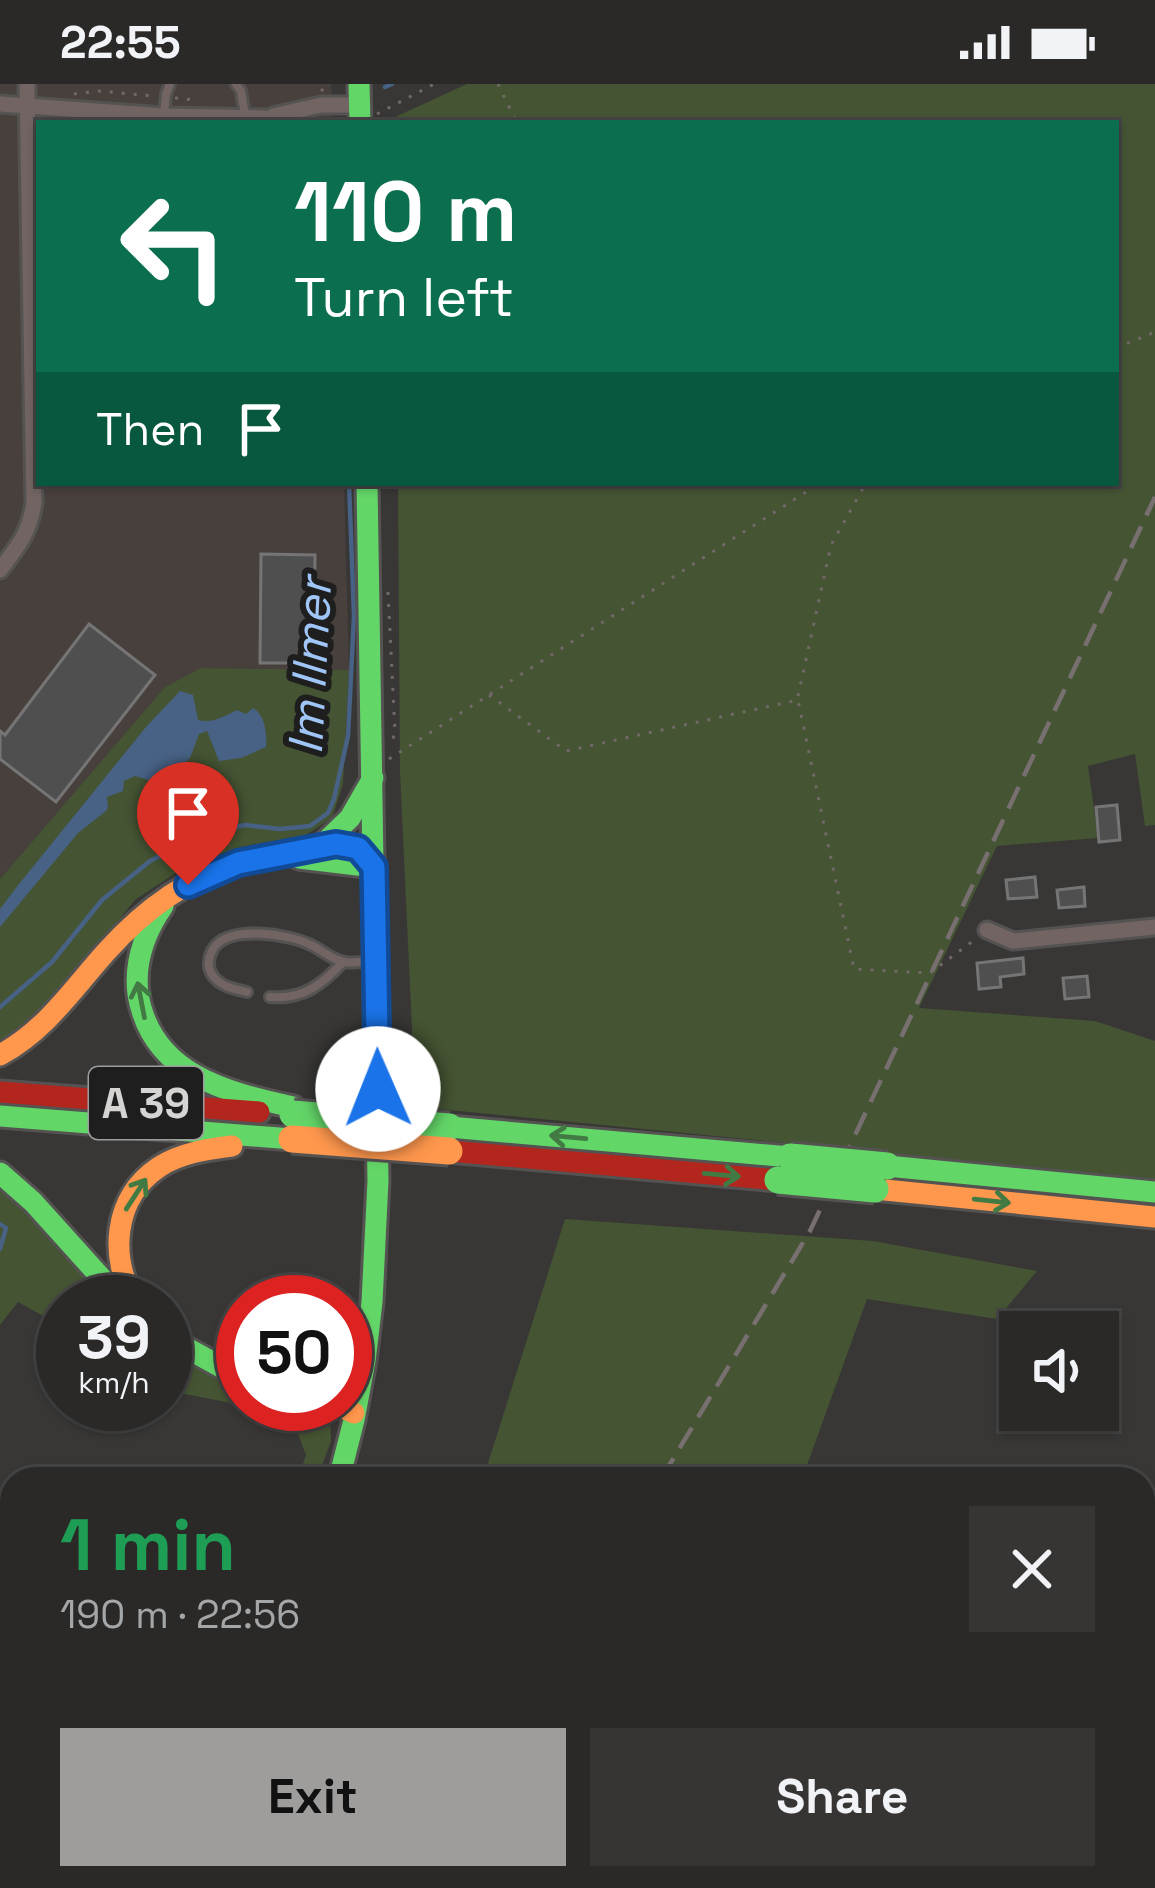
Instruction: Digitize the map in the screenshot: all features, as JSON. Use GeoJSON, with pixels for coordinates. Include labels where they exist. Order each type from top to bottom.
{"type":"FeatureCollection","features":[{"type":"Feature","properties":{"kind":"main road"},"geometry":{"type":"LineString","coordinates":[[367,486],[378,1204],[372,1288]]}},
{"type":"Feature","properties":{"kind":"main road"},"geometry":{"type":"LineString","coordinates":[[321,846],[350,818],[373,778]]}},
{"type":"Feature","properties":{"kind":"main road"},"geometry":{"type":"LineString","coordinates":[[0,1055],[38,1033],[135,922],[202,877],[225,867],[321,846],[352,845],[374,867]]}},
{"type":"Feature","properties":{"kind":"main road"},"geometry":{"type":"LineString","coordinates":[[283,855],[374,867]]}},
{"type":"Feature","properties":{"kind":"main road"},"geometry":{"type":"LineString","coordinates":[[169,898],[149,928],[136,975],[141,1012],[154,1039],[177,1065],[292,1120]]}},
{"type":"Feature","properties":{"kind":"main road","name":"A 39"},"geometry":{"type":"LineString","coordinates":[[0,1092],[881,1178],[1155,1192]]}},
{"type":"Feature","properties":{"kind":"main road","name":"A 39"},"geometry":{"type":"LineString","coordinates":[[0,1116],[386,1121],[449,1139]]}},
{"type":"Feature","properties":{"kind":"main road"},"geometry":{"type":"LineString","coordinates":[[121,1275],[118,1239],[128,1203],[156,1169],[292,1120]]}},
{"type":"Feature","properties":{"kind":"main road"},"geometry":{"type":"LineString","coordinates":[[0,1173],[47,1215],[96,1275]]}},
{"type":"Feature","properties":{"kind":"main road","name":"A 39"},"geometry":{"type":"LineString","coordinates":[[881,1178],[1155,1217]]}},
{"type":"Feature","properties":{"kind":"main road"},"geometry":{"type":"LineString","coordinates":[[340,1467],[343,1431]]}},
{"type":"Feature","properties":{"kind":"street"},"geometry":{"type":"LineString","coordinates":[[0,570],[24,539],[34,503],[34,218],[27,84]]}},
{"type":"Feature","properties":{"kind":"street"},"geometry":{"type":"LineString","coordinates":[[0,104],[144,118],[273,120]]}},
{"type":"Feature","properties":{"kind":"street"},"geometry":{"type":"LineString","coordinates":[[264,118],[321,105],[362,107]]}},
{"type":"Feature","properties":{"kind":"street"},"geometry":{"type":"LineString","coordinates":[[987,930],[1013,940],[1155,927]]}},
{"type":"Feature","properties":{"kind":"lane"},"geometry":{"type":"LineString","coordinates":[[164,116],[170,84]]}},
{"type":"Feature","properties":{"kind":"lane"},"geometry":{"type":"LineString","coordinates":[[236,84],[245,118]]}},
{"type":"Feature","properties":{"kind":"lane"},"geometry":{"type":"LineString","coordinates":[[247,992],[223,985],[209,968],[212,950],[227,937],[285,937],[315,946],[343,962],[376,961]]}},
{"type":"Feature","properties":{"kind":"lane"},"geometry":{"type":"LineString","coordinates":[[270,997],[304,993],[343,962]]}},
{"type":"Feature","properties":{"kind":"path"},"geometry":{"type":"LineString","coordinates":[[362,107],[434,84]]}},
{"type":"Feature","properties":{"kind":"path"},"geometry":{"type":"LineString","coordinates":[[499,84],[516,120]]}},
{"type":"Feature","properties":{"kind":"path"},"geometry":{"type":"LineString","coordinates":[[1119,347],[1155,332]]}},
{"type":"Feature","properties":{"kind":"path"},"geometry":{"type":"LineString","coordinates":[[388,573],[395,731],[388,760],[815,486]]}},
{"type":"Feature","properties":{"kind":"path"},"geometry":{"type":"LineString","coordinates":[[864,486],[831,545],[798,700],[854,970],[930,973],[987,930]]}},
{"type":"Feature","properties":{"kind":"path"},"geometry":{"type":"LineString","coordinates":[[489,695],[566,751],[798,700]]}},
{"type":"Feature","properties":{"kind":"shaded area"},"geometry":{"type":"Polygon","coordinates":[[[0,84],[331,84],[333,120],[36,120],[36,486],[344,486],[349,670],[202,668],[165,687],[0,879],[0,84]]]}},
{"type":"Feature","properties":{"kind":"green space"},"geometry":{"type":"Polygon","coordinates":[[[467,84],[1155,84],[1155,825],[1145,826],[1135,754],[1088,766],[1098,838],[997,846],[919,1008],[1095,1021],[1155,1041],[1155,1179],[407,1106],[412,1029],[400,772],[398,486],[1119,486],[1119,120],[395,117],[467,84]]]}},
{"type":"Feature","properties":{"kind":"green space"},"geometry":{"type":"Polygon","coordinates":[[[201,668],[349,670],[343,784],[332,818],[306,835],[240,847],[180,870],[135,900],[40,1015],[0,1042],[0,879],[165,687],[201,668]]]}},
{"type":"Feature","properties":{"kind":"green space"},"geometry":{"type":"Polygon","coordinates":[[[0,1182],[90,1275],[36,1275],[36,1312],[18,1302],[0,1325],[0,1182]]]}},
{"type":"Feature","properties":{"kind":"green space"},"geometry":{"type":"Polygon","coordinates":[[[565,1219],[873,1241],[1037,1271],[997,1319],[867,1299],[806,1467],[487,1467],[565,1219]]]}},
{"type":"Feature","properties":{"kind":"green space"},"geometry":{"type":"Polygon","coordinates":[[[192,1358],[216,1369],[216,1400],[192,1395],[192,1358]]]}},
{"type":"Feature","properties":{"kind":"green space"},"geometry":{"type":"Polygon","coordinates":[[[297,1431],[330,1431],[321,1467],[302,1467],[306,1455],[297,1431]]]}},
{"type":"Feature","properties":{"kind":"water"},"geometry":{"type":"Polygon","coordinates":[[[180,691],[193,695],[198,720],[214,720],[237,710],[246,714],[253,708],[264,725],[266,747],[219,761],[207,731],[199,734],[190,758],[161,784],[135,776],[124,781],[123,791],[107,797],[106,811],[78,833],[0,927],[0,909],[19,884],[180,691]]]}},
{"type":"Feature","properties":{"kind":"building"},"geometry":{"type":"Polygon","coordinates":[[[261,554],[315,555],[314,663],[260,663],[261,554]]]}},
{"type":"Feature","properties":{"kind":"building"},"geometry":{"type":"Polygon","coordinates":[[[89,624],[155,675],[56,802],[0,759],[0,731],[5,735],[89,624]]]}},
{"type":"Feature","properties":{"kind":"building"},"geometry":{"type":"Polygon","coordinates":[[[1117,805],[1120,840],[1099,842],[1096,807],[1117,805]]]}},
{"type":"Feature","properties":{"kind":"building"},"geometry":{"type":"Polygon","coordinates":[[[1035,877],[1037,897],[1008,899],[1006,880],[1035,877]]]}},
{"type":"Feature","properties":{"kind":"building"},"geometry":{"type":"Polygon","coordinates":[[[1084,887],[1085,906],[1059,908],[1057,890],[1084,887]]]}},
{"type":"Feature","properties":{"kind":"building"},"geometry":{"type":"Polygon","coordinates":[[[1023,958],[1024,974],[1000,977],[1001,987],[979,989],[977,963],[1023,958]]]}},
{"type":"Feature","properties":{"kind":"building"},"geometry":{"type":"Polygon","coordinates":[[[1087,976],[1089,997],[1065,999],[1063,978],[1087,976]]]}},
{"type":"Feature","properties":{"kind":"waterway"},"geometry":{"type":"LineString","coordinates":[[385,87],[392,84]]}},
{"type":"Feature","properties":{"kind":"waterway","name":"Im Ilmer"},"geometry":{"type":"LineString","coordinates":[[0,1007],[52,962],[102,900],[150,861],[206,833],[245,825],[310,826],[328,813],[348,736],[354,615],[349,486]]}},
{"type":"Feature","properties":{"kind":"waterway","name":"Im Ilmer"},"geometry":{"type":"LineString","coordinates":[[0,1224],[6,1228],[0,1249]]}},
{"type":"Feature","properties":{"kind":"railway"},"geometry":{"type":"LineString","coordinates":[[668,1467],[810,1231],[1155,497]]}},
{"type":"Feature","properties":{"kind":"traffic: fast"},"geometry":{"type":"LineString","coordinates":[[359,84],[360,120]]}},
{"type":"Feature","properties":{"kind":"traffic: fast"},"geometry":{"type":"LineString","coordinates":[[342,1467],[365,1361],[378,1181],[367,486]]}},
{"type":"Feature","properties":{"kind":"traffic: fast"},"geometry":{"type":"LineString","coordinates":[[321,846],[350,818],[373,778]]}},
{"type":"Feature","properties":{"kind":"traffic: fast"},"geometry":{"type":"LineString","coordinates":[[299,858],[374,867]]}},
{"type":"Feature","properties":{"kind":"traffic: fast"},"geometry":{"type":"LineString","coordinates":[[163,906],[142,948],[137,982],[146,1021],[158,1043],[175,1061],[218,1086],[293,1107]]}},
{"type":"Feature","properties":{"kind":"traffic: fast"},"geometry":{"type":"LineString","coordinates":[[293,1114],[449,1127]]}},
{"type":"Feature","properties":{"kind":"traffic: fast"},"geometry":{"type":"LineString","coordinates":[[0,1116],[292,1139]]}},
{"type":"Feature","properties":{"kind":"traffic: fast"},"geometry":{"type":"LineString","coordinates":[[449,1127],[790,1157]]}},
{"type":"Feature","properties":{"kind":"traffic: fast"},"geometry":{"type":"LineString","coordinates":[[790,1157],[887,1166]]}},
{"type":"Feature","properties":{"kind":"traffic: fast"},"geometry":{"type":"LineString","coordinates":[[887,1166],[1155,1192]]}},
{"type":"Feature","properties":{"kind":"traffic: fast"},"geometry":{"type":"LineString","coordinates":[[0,1173],[99,1275]]}},
{"type":"Feature","properties":{"kind":"traffic: fast"},"geometry":{"type":"LineString","coordinates":[[778,1180],[875,1189]]}},
{"type":"Feature","properties":{"kind":"traffic: fast"},"geometry":{"type":"LineString","coordinates":[[192,1351],[216,1364]]}},
{"type":"Feature","properties":{"kind":"traffic: slow"},"geometry":{"type":"LineString","coordinates":[[0,1055],[45,1021],[134,924],[199,879],[243,862],[336,844],[355,849],[374,867]]}},
{"type":"Feature","properties":{"kind":"traffic: slow"},"geometry":{"type":"LineString","coordinates":[[292,1139],[449,1151]]}},
{"type":"Feature","properties":{"kind":"traffic: slow"},"geometry":{"type":"LineString","coordinates":[[124,1275],[120,1229],[124,1211],[144,1180],[167,1162],[232,1146]]}},
{"type":"Feature","properties":{"kind":"traffic: slow"},"geometry":{"type":"LineString","coordinates":[[875,1189],[1155,1217]]}},
{"type":"Feature","properties":{"kind":"traffic: jam"},"geometry":{"type":"LineString","coordinates":[[0,1092],[259,1112]]}},
{"type":"Feature","properties":{"kind":"traffic: jam"},"geometry":{"type":"LineString","coordinates":[[449,1151],[778,1180]]}},
{"type":"Feature","properties":{"kind":"route"},"geometry":{"type":"LineString","coordinates":[[188,885],[238,863],[311,848],[346,844],[364,852],[374,867],[378,1089]]}}]}
